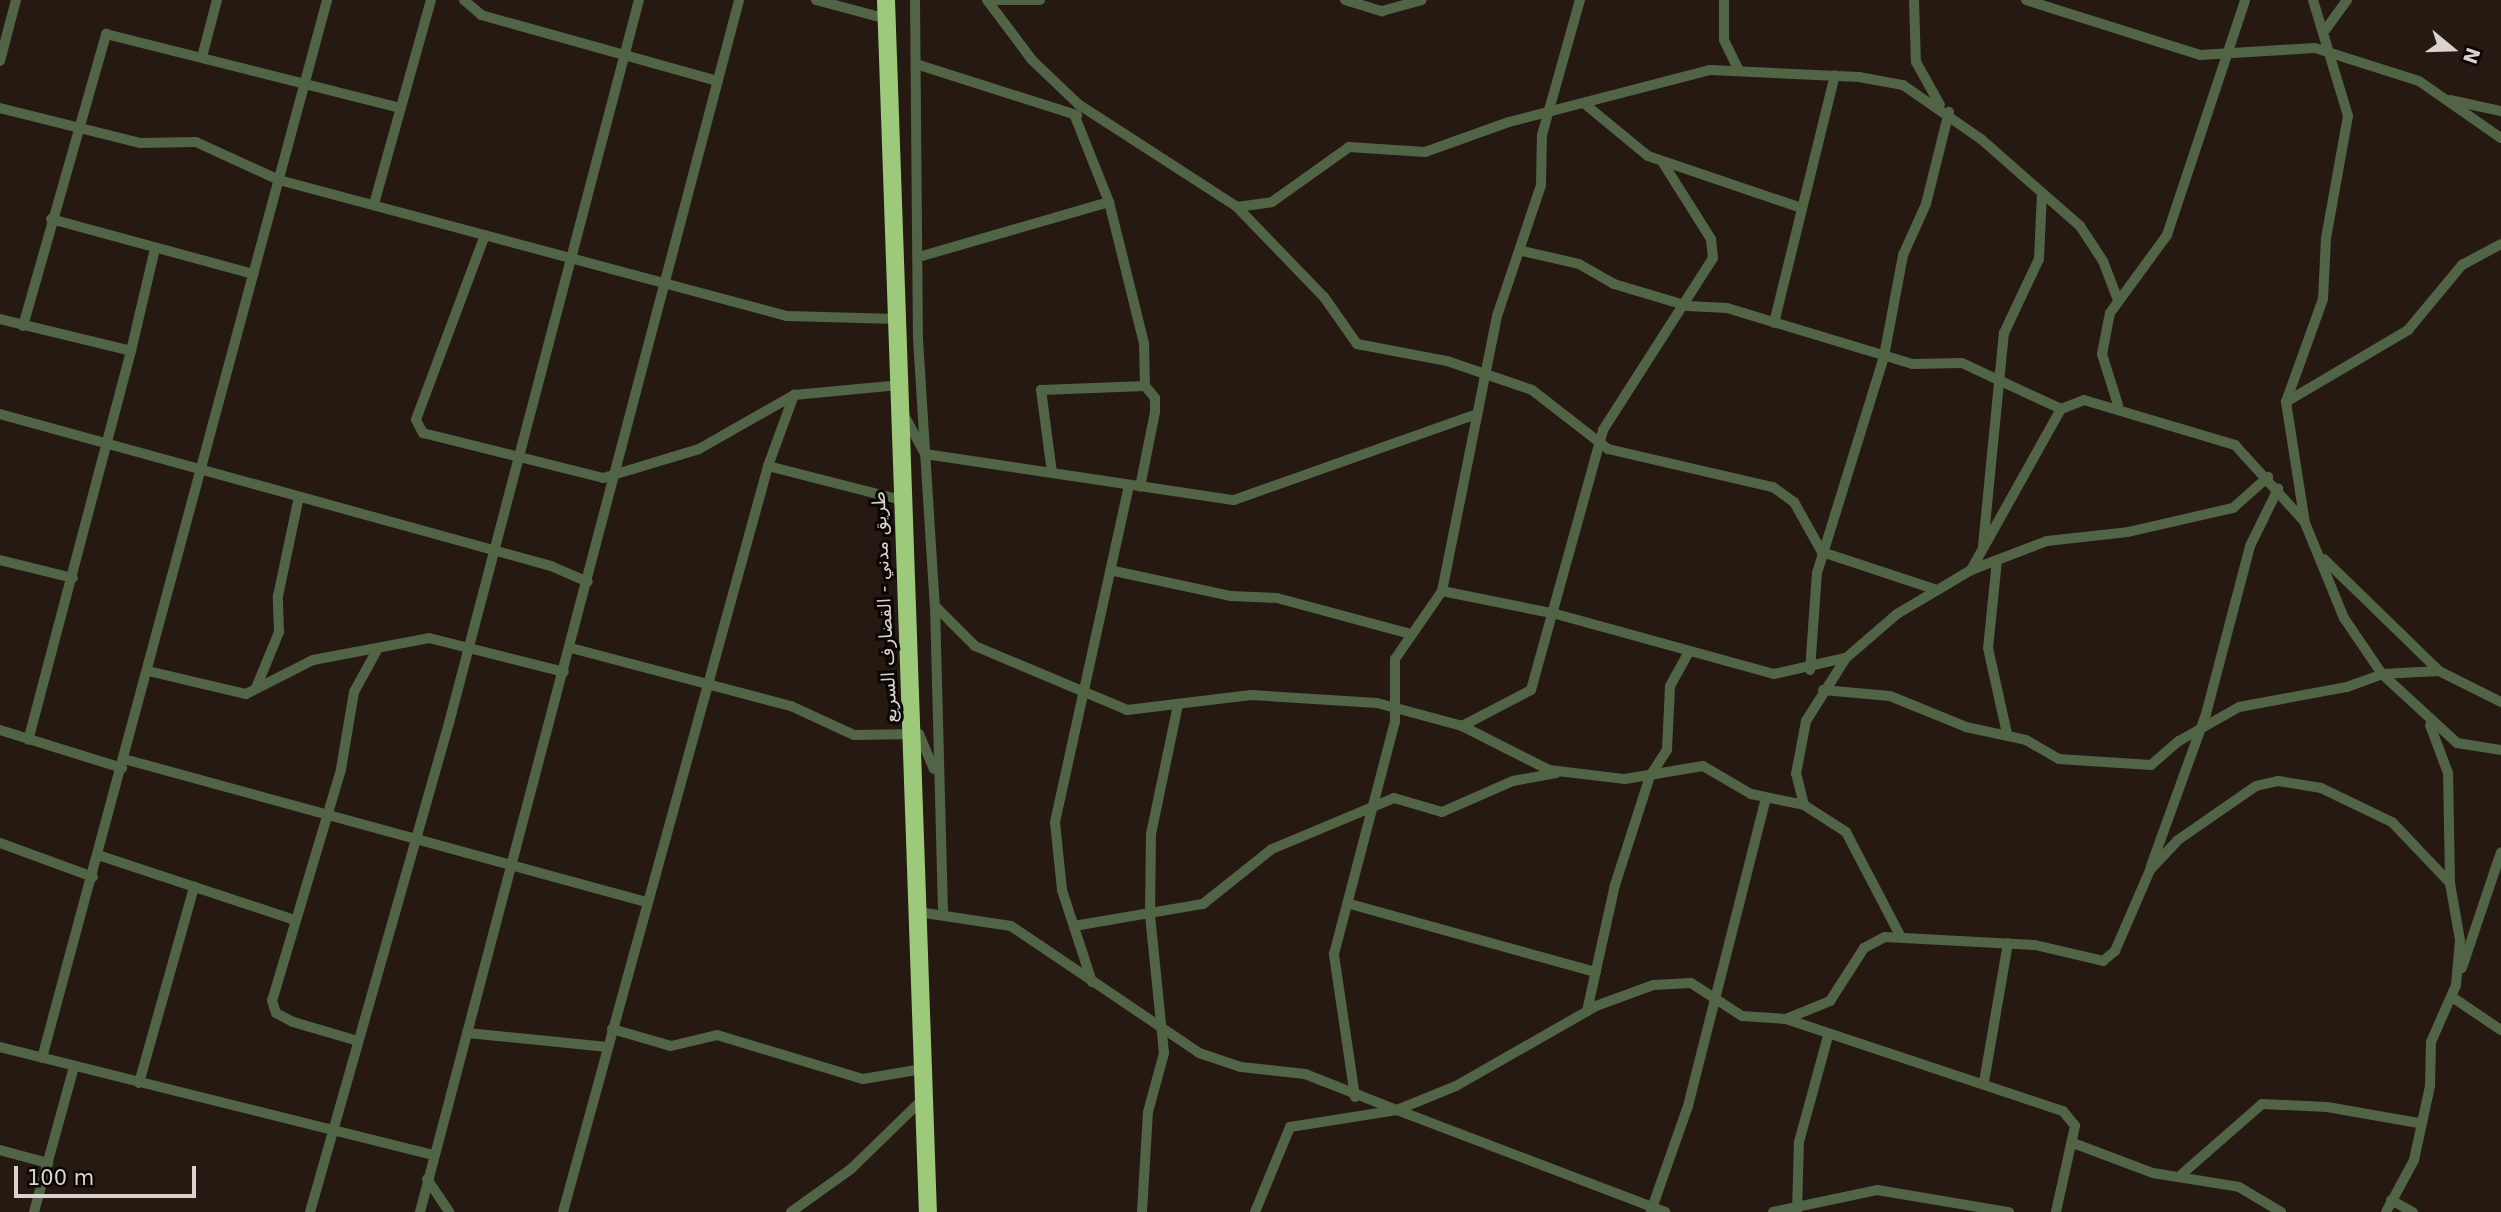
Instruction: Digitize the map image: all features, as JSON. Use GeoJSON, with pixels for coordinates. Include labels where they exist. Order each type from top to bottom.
{"type":"FeatureCollection","features":[{"type":"Feature","properties":{"kind":"highway","name":"طريق مدني - القضارف السريع"},"geometry":{"type":"LineString","coordinates":[[886,0],[901,500],[912,732],[928,1212]]}},
{"type":"Feature","properties":{"kind":"street"},"geometry":{"type":"LineString","coordinates":[[0,61],[16,0]]}},
{"type":"Feature","properties":{"kind":"street"},"geometry":{"type":"LineString","coordinates":[[202,57],[217,0]]}},
{"type":"Feature","properties":{"kind":"street"},"geometry":{"type":"LineString","coordinates":[[42,1058],[148,671],[196,472],[254,274],[327,0]]}},
{"type":"Feature","properties":{"kind":"street"},"geometry":{"type":"LineString","coordinates":[[374,204],[431,0]]}},
{"type":"Feature","properties":{"kind":"street"},"geometry":{"type":"LineString","coordinates":[[464,0],[481,15],[718,81]]}},
{"type":"Feature","properties":{"kind":"street"},"geometry":{"type":"LineString","coordinates":[[310,1212],[335,1130],[412,840],[449,723],[465,645],[639,0]]}},
{"type":"Feature","properties":{"kind":"street"},"geometry":{"type":"LineString","coordinates":[[420,1212],[433,1155],[514,866],[739,0]]}},
{"type":"Feature","properties":{"kind":"street"},"geometry":{"type":"LineString","coordinates":[[816,0],[887,19]]}},
{"type":"Feature","properties":{"kind":"street"},"geometry":{"type":"LineString","coordinates":[[915,0],[919,65],[925,454],[936,606],[937,776],[943,914]]}},
{"type":"Feature","properties":{"kind":"street"},"geometry":{"type":"LineString","coordinates":[[987,0],[1032,60],[1101,122],[1237,207],[1324,297],[1357,344],[1486,372],[1548,399],[1598,443],[1773,487],[1794,502],[1822,552],[1934,589]]}},
{"type":"Feature","properties":{"kind":"street"},"geometry":{"type":"LineString","coordinates":[[994,0],[1040,0]]}},
{"type":"Feature","properties":{"kind":"street"},"geometry":{"type":"LineString","coordinates":[[1345,0],[1382,11],[1422,0]]}},
{"type":"Feature","properties":{"kind":"street"},"geometry":{"type":"LineString","coordinates":[[1355,1097],[1334,965],[1377,807],[1395,722],[1391,706],[1395,659],[1407,633],[1442,591],[1497,316],[1522,251],[1526,217],[1541,186],[1546,117],[1580,0]]}},
{"type":"Feature","properties":{"kind":"street"},"geometry":{"type":"LineString","coordinates":[[1724,0],[1724,40],[1738,69]]}},
{"type":"Feature","properties":{"kind":"street"},"geometry":{"type":"LineString","coordinates":[[1810,670],[1812,594],[1822,552],[1884,356],[1903,256],[1926,204],[1945,109],[1916,62],[1914,0]]}},
{"type":"Feature","properties":{"kind":"street"},"geometry":{"type":"LineString","coordinates":[[2026,0],[2200,55],[2226,55],[2294,45],[2335,59],[2419,81],[2501,138]]}},
{"type":"Feature","properties":{"kind":"street"},"geometry":{"type":"LineString","coordinates":[[2118,405],[2102,354],[2116,298],[2167,235],[2245,0]]}},
{"type":"Feature","properties":{"kind":"street"},"geometry":{"type":"LineString","coordinates":[[2305,523],[2286,402],[2323,299],[2326,238],[2348,116],[2326,29],[2313,0]]}},
{"type":"Feature","properties":{"kind":"street"},"geometry":{"type":"LineString","coordinates":[[2326,29],[2347,0]]}},
{"type":"Feature","properties":{"kind":"street"},"geometry":{"type":"LineString","coordinates":[[23,326],[75,127],[106,34],[401,108]]}},
{"type":"Feature","properties":{"kind":"street"},"geometry":{"type":"LineString","coordinates":[[919,65],[1101,122]]}},
{"type":"Feature","properties":{"kind":"street"},"geometry":{"type":"LineString","coordinates":[[1237,207],[1272,202],[1349,147],[1425,152],[1509,122],[1546,117],[1710,70],[1738,69],[1835,75],[1895,83],[1945,109],[2042,193],[2094,243],[2116,298]]}},
{"type":"Feature","properties":{"kind":"street"},"geometry":{"type":"LineString","coordinates":[[1774,323],[1798,207],[1835,75]]}},
{"type":"Feature","properties":{"kind":"street"},"geometry":{"type":"LineString","coordinates":[[2447,100],[2501,111]]}},
{"type":"Feature","properties":{"kind":"street"},"geometry":{"type":"LineString","coordinates":[[1586,105],[1663,163],[1798,207]]}},
{"type":"Feature","properties":{"kind":"street"},"geometry":{"type":"LineString","coordinates":[[0,108],[140,143],[196,142],[279,180],[666,280],[787,316],[897,319]]}},
{"type":"Feature","properties":{"kind":"street"},"geometry":{"type":"LineString","coordinates":[[1074,114],[1109,202],[1144,343],[1145,386],[1155,398],[1155,412],[1140,487]]}},
{"type":"Feature","properties":{"kind":"street"},"geometry":{"type":"LineString","coordinates":[[1462,726],[1531,690],[1556,614],[1598,443],[1688,306],[1715,249],[1663,163]]}},
{"type":"Feature","properties":{"kind":"street"},"geometry":{"type":"LineString","coordinates":[[1982,550],[2004,333],[2043,240],[2042,193]]}},
{"type":"Feature","properties":{"kind":"street"},"geometry":{"type":"LineString","coordinates":[[922,256],[1109,202]]}},
{"type":"Feature","properties":{"kind":"street"},"geometry":{"type":"LineString","coordinates":[[51,219],[254,274]]}},
{"type":"Feature","properties":{"kind":"street"},"geometry":{"type":"LineString","coordinates":[[485,235],[416,421],[423,433],[596,479],[699,449],[794,395],[899,384]]}},
{"type":"Feature","properties":{"kind":"street"},"geometry":{"type":"LineString","coordinates":[[2286,402],[2408,330],[2462,265],[2501,244]]}},
{"type":"Feature","properties":{"kind":"street"},"geometry":{"type":"LineString","coordinates":[[28,740],[73,578],[155,249]]}},
{"type":"Feature","properties":{"kind":"street"},"geometry":{"type":"LineString","coordinates":[[1522,251],[1579,264],[1605,281],[1688,306],[1727,308],[1884,356],[1922,365],[1962,363],[2061,409]]}},
{"type":"Feature","properties":{"kind":"street"},"geometry":{"type":"LineString","coordinates":[[0,319],[131,351]]}},
{"type":"Feature","properties":{"kind":"street"},"geometry":{"type":"LineString","coordinates":[[1052,473],[1041,390],[1145,386]]}},
{"type":"Feature","properties":{"kind":"street"},"geometry":{"type":"LineString","coordinates":[[562,1212],[768,466],[794,395]]}},
{"type":"Feature","properties":{"kind":"street"},"geometry":{"type":"LineString","coordinates":[[1971,570],[2061,409],[2084,400],[2118,405],[2235,445],[2268,477],[2305,523],[2344,618],[2382,674],[2427,721],[2457,743],[2501,750]]}},
{"type":"Feature","properties":{"kind":"street"},"geometry":{"type":"LineString","coordinates":[[899,405],[925,454]]}},
{"type":"Feature","properties":{"kind":"street"},"geometry":{"type":"LineString","coordinates":[[925,454],[1140,487],[1255,497],[1477,414]]}},
{"type":"Feature","properties":{"kind":"street"},"geometry":{"type":"LineString","coordinates":[[1,417],[298,501],[490,551],[587,582]]}},
{"type":"Feature","properties":{"kind":"street"},"geometry":{"type":"LineString","coordinates":[[768,466],[901,500]]}},
{"type":"Feature","properties":{"kind":"street"},"geometry":{"type":"LineString","coordinates":[[1804,805],[1798,750],[1823,690],[1846,658],[1934,589],[1971,570],[2046,541],[2128,532],[2233,508],[2268,477]]}},
{"type":"Feature","properties":{"kind":"street"},"geometry":{"type":"LineString","coordinates":[[1092,982],[1062,890],[1055,821],[1080,692],[1114,571],[1129,485]]}},
{"type":"Feature","properties":{"kind":"street"},"geometry":{"type":"LineString","coordinates":[[1786,1019],[1830,1000],[1864,948],[1901,937],[2008,943],[2102,961],[2115,951],[2150,870],[2200,730],[2250,546],[2278,489]]}},
{"type":"Feature","properties":{"kind":"street"},"geometry":{"type":"LineString","coordinates":[[256,688],[279,632],[278,596],[298,501]]}},
{"type":"Feature","properties":{"kind":"street"},"geometry":{"type":"LineString","coordinates":[[2320,555],[2439,671],[2501,702]]}},
{"type":"Feature","properties":{"kind":"street"},"geometry":{"type":"LineString","coordinates":[[0,560],[73,578]]}},
{"type":"Feature","properties":{"kind":"street"},"geometry":{"type":"LineString","coordinates":[[1997,560],[1989,648],[2007,734]]}},
{"type":"Feature","properties":{"kind":"street"},"geometry":{"type":"LineString","coordinates":[[1114,571],[1231,596],[1278,598],[1407,633]]}},
{"type":"Feature","properties":{"kind":"street"},"geometry":{"type":"LineString","coordinates":[[1442,591],[1556,614],[1688,653],[1774,674],[1810,670],[1846,658]]}},
{"type":"Feature","properties":{"kind":"street"},"geometry":{"type":"LineString","coordinates":[[936,606],[975,646],[1127,710],[1251,695],[1391,706],[1462,726],[1527,763],[1562,772],[1650,776],[1703,766],[1766,798],[1804,805],[1829,819],[1857,848],[1901,937]]}},
{"type":"Feature","properties":{"kind":"street"},"geometry":{"type":"LineString","coordinates":[[148,671],[243,694],[313,660],[376,652],[418,638],[465,645],[564,672]]}},
{"type":"Feature","properties":{"kind":"street"},"geometry":{"type":"LineString","coordinates":[[570,648],[706,688],[791,706],[854,735],[912,732],[925,742],[937,776]]}},
{"type":"Feature","properties":{"kind":"street"},"geometry":{"type":"LineString","coordinates":[[358,1041],[293,1022],[273,1008],[325,817],[355,692],[376,652]]}},
{"type":"Feature","properties":{"kind":"street"},"geometry":{"type":"LineString","coordinates":[[1587,1011],[1615,885],[1650,776],[1667,750],[1670,686],[1688,653]]}},
{"type":"Feature","properties":{"kind":"street"},"geometry":{"type":"LineString","coordinates":[[1823,690],[1870,691],[1966,727],[2007,734],[2059,759],[2151,765],[2200,730],[2239,707],[2347,687],[2382,674],[2439,671]]}},
{"type":"Feature","properties":{"kind":"street"},"geometry":{"type":"LineString","coordinates":[[1142,1212],[1148,1112],[1162,1068],[1163,1032],[1150,915],[1152,834],[1178,705]]}},
{"type":"Feature","properties":{"kind":"street"},"geometry":{"type":"LineString","coordinates":[[2427,721],[2448,773],[2450,883],[2460,920],[2456,985]]}},
{"type":"Feature","properties":{"kind":"street"},"geometry":{"type":"LineString","coordinates":[[0,730],[28,740],[646,902]]}},
{"type":"Feature","properties":{"kind":"street"},"geometry":{"type":"LineString","coordinates":[[1073,926],[1150,915],[1202,904],[1272,849],[1401,798],[1442,811],[1513,781],[1562,772]]}},
{"type":"Feature","properties":{"kind":"street"},"geometry":{"type":"LineString","coordinates":[[2150,870],[2178,840],[2256,786],[2297,782],[2341,796],[2406,831],[2450,883]]}},
{"type":"Feature","properties":{"kind":"street"},"geometry":{"type":"LineString","coordinates":[[1651,1210],[1688,1106],[1713,995],[1766,798]]}},
{"type":"Feature","properties":{"kind":"street"},"geometry":{"type":"LineString","coordinates":[[0,843],[93,877]]}},
{"type":"Feature","properties":{"kind":"street"},"geometry":{"type":"LineString","coordinates":[[2386,1212],[2414,1160],[2419,1123],[2430,1086],[2431,1042],[2452,997],[2501,854]]}},
{"type":"Feature","properties":{"kind":"street"},"geometry":{"type":"LineString","coordinates":[[99,855],[295,920]]}},
{"type":"Feature","properties":{"kind":"street"},"geometry":{"type":"LineString","coordinates":[[139,1083],[194,887]]}},
{"type":"Feature","properties":{"kind":"street"},"geometry":{"type":"LineString","coordinates":[[1350,904],[1596,972]]}},
{"type":"Feature","properties":{"kind":"street"},"geometry":{"type":"LineString","coordinates":[[918,912],[1011,926],[1163,1032],[1219,1062],[1305,1074],[1355,1097],[1397,1110],[1651,1210],[1665,1212]]}},
{"type":"Feature","properties":{"kind":"street"},"geometry":{"type":"LineString","coordinates":[[1984,1082],[2008,943]]}},
{"type":"Feature","properties":{"kind":"street"},"geometry":{"type":"LineString","coordinates":[[1255,1212],[1290,1127],[1397,1110],[1455,1086],[1587,1011],[1681,981],[1713,995],[1742,1016],[1786,1019],[1828,1036],[1984,1082],[2063,1111],[2072,1118],[2073,1143],[2056,1212]]}},
{"type":"Feature","properties":{"kind":"street"},"geometry":{"type":"LineString","coordinates":[[2452,997],[2501,1030]]}},
{"type":"Feature","properties":{"kind":"street"},"geometry":{"type":"LineString","coordinates":[[612,1028],[671,1046],[717,1035],[863,1079],[922,1069]]}},
{"type":"Feature","properties":{"kind":"street"},"geometry":{"type":"LineString","coordinates":[[467,1033],[607,1047]]}},
{"type":"Feature","properties":{"kind":"street"},"geometry":{"type":"LineString","coordinates":[[1796,1209],[1799,1142],[1828,1036]]}},
{"type":"Feature","properties":{"kind":"street"},"geometry":{"type":"LineString","coordinates":[[0,1047],[433,1155]]}},
{"type":"Feature","properties":{"kind":"street"},"geometry":{"type":"LineString","coordinates":[[34,1212],[74,1067]]}},
{"type":"Feature","properties":{"kind":"street"},"geometry":{"type":"LineString","coordinates":[[791,1212],[851,1169],[923,1099]]}},
{"type":"Feature","properties":{"kind":"street"},"geometry":{"type":"LineString","coordinates":[[2182,1174],[2262,1104],[2327,1107],[2419,1123]]}},
{"type":"Feature","properties":{"kind":"street"},"geometry":{"type":"LineString","coordinates":[[2073,1143],[2153,1173],[2182,1174],[2239,1187],[2281,1212]]}},
{"type":"Feature","properties":{"kind":"street"},"geometry":{"type":"LineString","coordinates":[[0,1150],[48,1163]]}},
{"type":"Feature","properties":{"kind":"street"},"geometry":{"type":"LineString","coordinates":[[428,1179],[449,1212]]}},
{"type":"Feature","properties":{"kind":"street"},"geometry":{"type":"LineString","coordinates":[[1773,1212],[1796,1209],[1852,1192],[1899,1190],[2009,1212]]}},
{"type":"Feature","properties":{"kind":"street"},"geometry":{"type":"LineString","coordinates":[[2391,1200],[2413,1212]]}}]}
